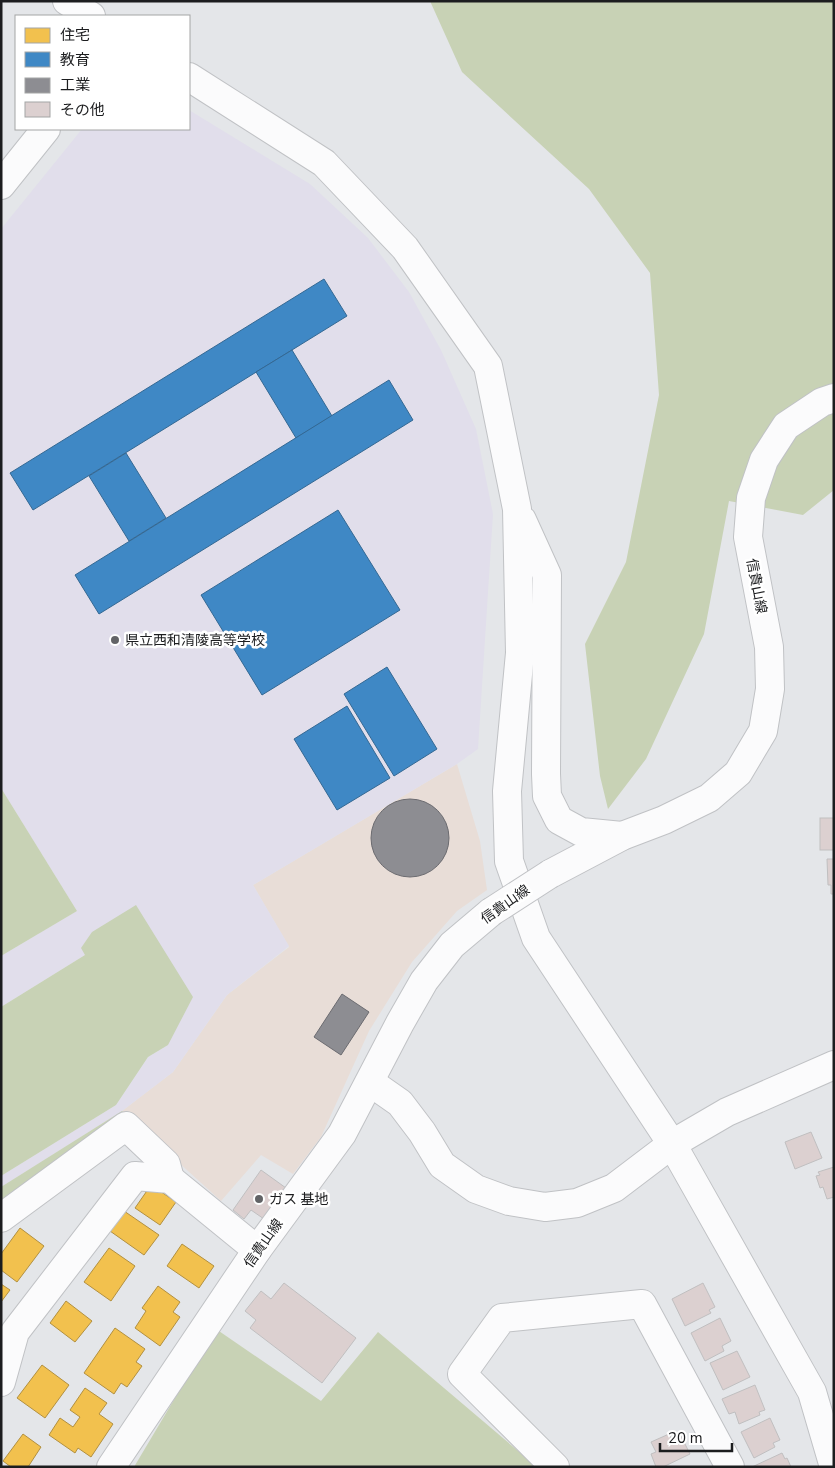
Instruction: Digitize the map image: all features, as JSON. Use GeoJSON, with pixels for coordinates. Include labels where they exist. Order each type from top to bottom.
{"type":"FeatureCollection","features":[{"type":"Feature","properties":{"kind":"street"},"geometry":{"type":"LineString","coordinates":[[67,1],[89,15]]}},
{"type":"Feature","properties":{"kind":"street"},"geometry":{"type":"LineString","coordinates":[[190,78],[324,163],[405,248],[488,366],[517,510],[520,653],[507,791],[509,861],[536,938],[672,1144],[812,1392],[834,1467]]}},
{"type":"Feature","properties":{"kind":"street"},"geometry":{"type":"LineString","coordinates":[[1,185],[45,130]]}},
{"type":"Feature","properties":{"kind":"street","name":"信貴山線"},"geometry":{"type":"LineString","coordinates":[[111,1467],[257,1250],[342,1134],[424,981],[452,945],[491,912],[550,874],[622,836],[664,820],[709,798],[738,774],[763,730],[770,689],[769,647],[748,537],[751,498],[764,460],[786,426],[822,402],[834,398]]}},
{"type":"Feature","properties":{"kind":"street"},"geometry":{"type":"LineString","coordinates":[[517,510],[547,575],[547,796],[559,820],[566,824],[581,832],[622,836]]}},
{"type":"Feature","properties":{"kind":"street"},"geometry":{"type":"LineString","coordinates":[[370,1082],[400,1103],[422,1132],[442,1165],[476,1189],[509,1201],[544,1207],[577,1203],[614,1188],[672,1144],[727,1112],[834,1065]]}},
{"type":"Feature","properties":{"kind":"street"},"geometry":{"type":"LineString","coordinates":[[1,1218],[126,1126],[166,1164],[170,1179]]}},
{"type":"Feature","properties":{"kind":"street"},"geometry":{"type":"LineString","coordinates":[[1,1382],[16,1332],[135,1176],[170,1179],[257,1250]]}},
{"type":"Feature","properties":{"kind":"street"},"geometry":{"type":"LineString","coordinates":[[555,1467],[462,1374],[502,1318],[642,1304],[730,1467]]}},
{"type":"Feature","properties":{"kind":"shaded area","name":"県立西和清陵高等学校"},"geometry":{"type":"Polygon","coordinates":[[[190,111],[310,184],[368,238],[409,292],[441,350],[476,429],[493,514],[478,749],[457,764],[253,885],[289,946],[227,995],[173,1072],[122,1111],[1,1187],[1,1176],[116,1105],[148,1057],[168,1045],[85,955],[1,1007],[1,956],[77,911],[1,788],[1,229],[81,130],[190,130],[190,111]],[[324,279],[10,473],[33,510],[89,476],[129,541],[75,575],[99,614],[413,419],[389,380],[332,416],[292,350],[347,316],[324,279]],[[338,510],[201,595],[262,695],[400,610],[338,510]],[[387,667],[344,694],[394,776],[437,749],[387,667]],[[347,707],[294,739],[337,810],[390,778],[347,707]]]}},
{"type":"Feature","properties":{"kind":"shaded area"},"geometry":{"type":"Polygon","coordinates":[[[256,372],[296,438],[166,518],[126,453],[256,372]]]}},
{"type":"Feature","properties":{"kind":"shaded area"},"geometry":{"type":"Polygon","coordinates":[[[457,764],[480,841],[487,890],[457,911],[412,962],[369,1031],[321,1137],[293,1174],[261,1155],[221,1201],[122,1111],[173,1072],[227,995],[289,947],[253,885],[457,764]]]}},
{"type":"Feature","properties":{"kind":"green space"},"geometry":{"type":"Polygon","coordinates":[[[430,1],[834,1],[834,490],[803,515],[729,501],[704,634],[646,759],[608,809],[600,776],[585,644],[626,562],[659,395],[650,273],[589,189],[462,72],[430,1]]]}},
{"type":"Feature","properties":{"kind":"green space"},"geometry":{"type":"Polygon","coordinates":[[[1,788],[77,911],[1,956],[1,788]]]}},
{"type":"Feature","properties":{"kind":"green space"},"geometry":{"type":"Polygon","coordinates":[[[136,905],[193,997],[168,1045],[148,1057],[116,1105],[1,1176],[1,1007],[85,955],[81,948],[92,932],[136,905]]]}},
{"type":"Feature","properties":{"kind":"green space"},"geometry":{"type":"Polygon","coordinates":[[[122,1111],[131,1119],[1,1204],[1,1187],[122,1111]]]}},
{"type":"Feature","properties":{"kind":"green space"},"geometry":{"type":"Polygon","coordinates":[[[216,1329],[321,1401],[378,1332],[537,1467],[134,1467],[216,1329]]]}},
{"type":"Feature","properties":{"kind":"building: 住宅"},"geometry":{"type":"Polygon","coordinates":[[[151,1185],[176,1202],[160,1225],[135,1208],[151,1185]]]}},
{"type":"Feature","properties":{"kind":"building: 住宅"},"geometry":{"type":"Polygon","coordinates":[[[124,1211],[159,1235],[144,1255],[110,1231],[124,1211]]]}},
{"type":"Feature","properties":{"kind":"building: 住宅"},"geometry":{"type":"Polygon","coordinates":[[[20,1228],[44,1246],[17,1282],[1,1270],[1,1254],[20,1228]]]}},
{"type":"Feature","properties":{"kind":"building: 住宅"},"geometry":{"type":"Polygon","coordinates":[[[182,1244],[214,1266],[199,1288],[167,1266],[182,1244]]]}},
{"type":"Feature","properties":{"kind":"building: 住宅"},"geometry":{"type":"Polygon","coordinates":[[[109,1248],[135,1266],[111,1301],[84,1282],[109,1248]]]}},
{"type":"Feature","properties":{"kind":"building: 住宅"},"geometry":{"type":"Polygon","coordinates":[[[1,1284],[10,1290],[1,1302],[1,1284]]]}},
{"type":"Feature","properties":{"kind":"building: 住宅"},"geometry":{"type":"Polygon","coordinates":[[[158,1286],[180,1302],[173,1312],[180,1317],[160,1346],[135,1328],[146,1311],[142,1308],[158,1286]]]}},
{"type":"Feature","properties":{"kind":"building: 住宅"},"geometry":{"type":"Polygon","coordinates":[[[66,1301],[92,1321],[75,1342],[50,1323],[66,1301]]]}},
{"type":"Feature","properties":{"kind":"building: 住宅"},"geometry":{"type":"Polygon","coordinates":[[[115,1328],[145,1349],[136,1362],[142,1366],[127,1387],[121,1383],[114,1394],[84,1373],[115,1328]]]}},
{"type":"Feature","properties":{"kind":"building: 住宅"},"geometry":{"type":"Polygon","coordinates":[[[42,1365],[69,1385],[45,1418],[17,1398],[42,1365]]]}},
{"type":"Feature","properties":{"kind":"building: 住宅"},"geometry":{"type":"Polygon","coordinates":[[[85,1388],[107,1403],[99,1414],[113,1424],[91,1457],[78,1448],[75,1453],[49,1435],[60,1418],[73,1427],[80,1417],[70,1410],[85,1388]]]}},
{"type":"Feature","properties":{"kind":"building: 住宅"},"geometry":{"type":"Polygon","coordinates":[[[23,1434],[41,1447],[28,1467],[11,1467],[3,1461],[23,1434]]]}},
{"type":"Feature","properties":{"kind":"building: 教育"},"geometry":{"type":"Polygon","coordinates":[[[324,279],[347,316],[33,510],[10,473],[324,279]]]}},
{"type":"Feature","properties":{"kind":"building: 教育"},"geometry":{"type":"Polygon","coordinates":[[[292,350],[332,416],[296,438],[256,372],[292,350]]]}},
{"type":"Feature","properties":{"kind":"building: 教育"},"geometry":{"type":"Polygon","coordinates":[[[389,380],[413,420],[99,614],[75,575],[389,380]]]}},
{"type":"Feature","properties":{"kind":"building: 教育"},"geometry":{"type":"Polygon","coordinates":[[[126,453],[166,518],[129,541],[89,476],[126,453]]]}},
{"type":"Feature","properties":{"kind":"building: 教育"},"geometry":{"type":"Polygon","coordinates":[[[338,510],[400,610],[262,695],[201,595],[338,510]]]}},
{"type":"Feature","properties":{"kind":"building: 教育"},"geometry":{"type":"Polygon","coordinates":[[[387,667],[437,749],[394,776],[344,694],[387,667]]]}},
{"type":"Feature","properties":{"kind":"building: 教育"},"geometry":{"type":"Polygon","coordinates":[[[347,706],[390,778],[337,810],[294,739],[347,706]]]}},
{"type":"Feature","properties":{"kind":"building: 工業"},"geometry":{"type":"Polygon","coordinates":[[[402,799],[418,799],[432,805],[443,816],[449,830],[449,846],[443,860],[432,871],[418,877],[402,877],[388,871],[377,860],[371,846],[371,830],[377,816],[388,805],[402,799]]]}},
{"type":"Feature","properties":{"kind":"building: 工業"},"geometry":{"type":"Polygon","coordinates":[[[342,994],[369,1012],[341,1055],[314,1037],[342,994]]]}},
{"type":"Feature","properties":{"kind":"building: その他"},"geometry":{"type":"Polygon","coordinates":[[[820,818],[834,818],[834,850],[820,850],[820,818]]]}},
{"type":"Feature","properties":{"kind":"building: その他"},"geometry":{"type":"Polygon","coordinates":[[[827,859],[834,859],[834,894],[831,894],[831,885],[828,885],[827,859]]]}},
{"type":"Feature","properties":{"kind":"building: その他"},"geometry":{"type":"Polygon","coordinates":[[[811,1132],[822,1158],[795,1169],[785,1142],[811,1132]]]}},
{"type":"Feature","properties":{"kind":"building: その他"},"geometry":{"type":"Polygon","coordinates":[[[834,1167],[834,1197],[827,1199],[823,1187],[820,1188],[816,1176],[820,1175],[818,1172],[834,1167]]]}},
{"type":"Feature","properties":{"kind":"building: その他","name":"ガス 基地"},"geometry":{"type":"Polygon","coordinates":[[[261,1170],[286,1188],[264,1219],[251,1210],[244,1219],[233,1210],[261,1170]]]}},
{"type":"Feature","properties":{"kind":"building: その他"},"geometry":{"type":"Polygon","coordinates":[[[284,1283],[356,1338],[322,1383],[250,1328],[256,1320],[245,1311],[261,1291],[271,1299],[284,1283]]]}},
{"type":"Feature","properties":{"kind":"building: その他"},"geometry":{"type":"Polygon","coordinates":[[[703,1283],[715,1307],[709,1310],[711,1313],[685,1326],[672,1299],[703,1283]]]}},
{"type":"Feature","properties":{"kind":"building: その他"},"geometry":{"type":"Polygon","coordinates":[[[720,1318],[731,1341],[722,1346],[724,1351],[705,1361],[691,1333],[720,1318]]]}},
{"type":"Feature","properties":{"kind":"building: その他"},"geometry":{"type":"Polygon","coordinates":[[[737,1351],[750,1377],[723,1390],[710,1363],[737,1351]]]}},
{"type":"Feature","properties":{"kind":"building: その他"},"geometry":{"type":"Polygon","coordinates":[[[755,1385],[765,1410],[759,1412],[760,1415],[739,1424],[735,1412],[729,1414],[722,1399],[755,1385]]]}},
{"type":"Feature","properties":{"kind":"building: その他"},"geometry":{"type":"Polygon","coordinates":[[[770,1418],[780,1440],[773,1443],[775,1447],[754,1458],[741,1432],[770,1418]]]}},
{"type":"Feature","properties":{"kind":"building: その他"},"geometry":{"type":"Polygon","coordinates":[[[669,1434],[671,1438],[680,1434],[690,1454],[663,1467],[656,1467],[651,1454],[656,1452],[651,1442],[669,1434]]]}},
{"type":"Feature","properties":{"kind":"building: その他"},"geometry":{"type":"Polygon","coordinates":[[[782,1453],[785,1459],[787,1458],[791,1467],[752,1467],[782,1453]]]}},
{"type":"Feature","properties":{"kind":"place","name":"県立西和清陵高等学校"},"geometry":{"type":"Point","coordinates":[115,640]}},
{"type":"Feature","properties":{"kind":"place","name":"ガス 基地"},"geometry":{"type":"Point","coordinates":[259,1199]}}]}
